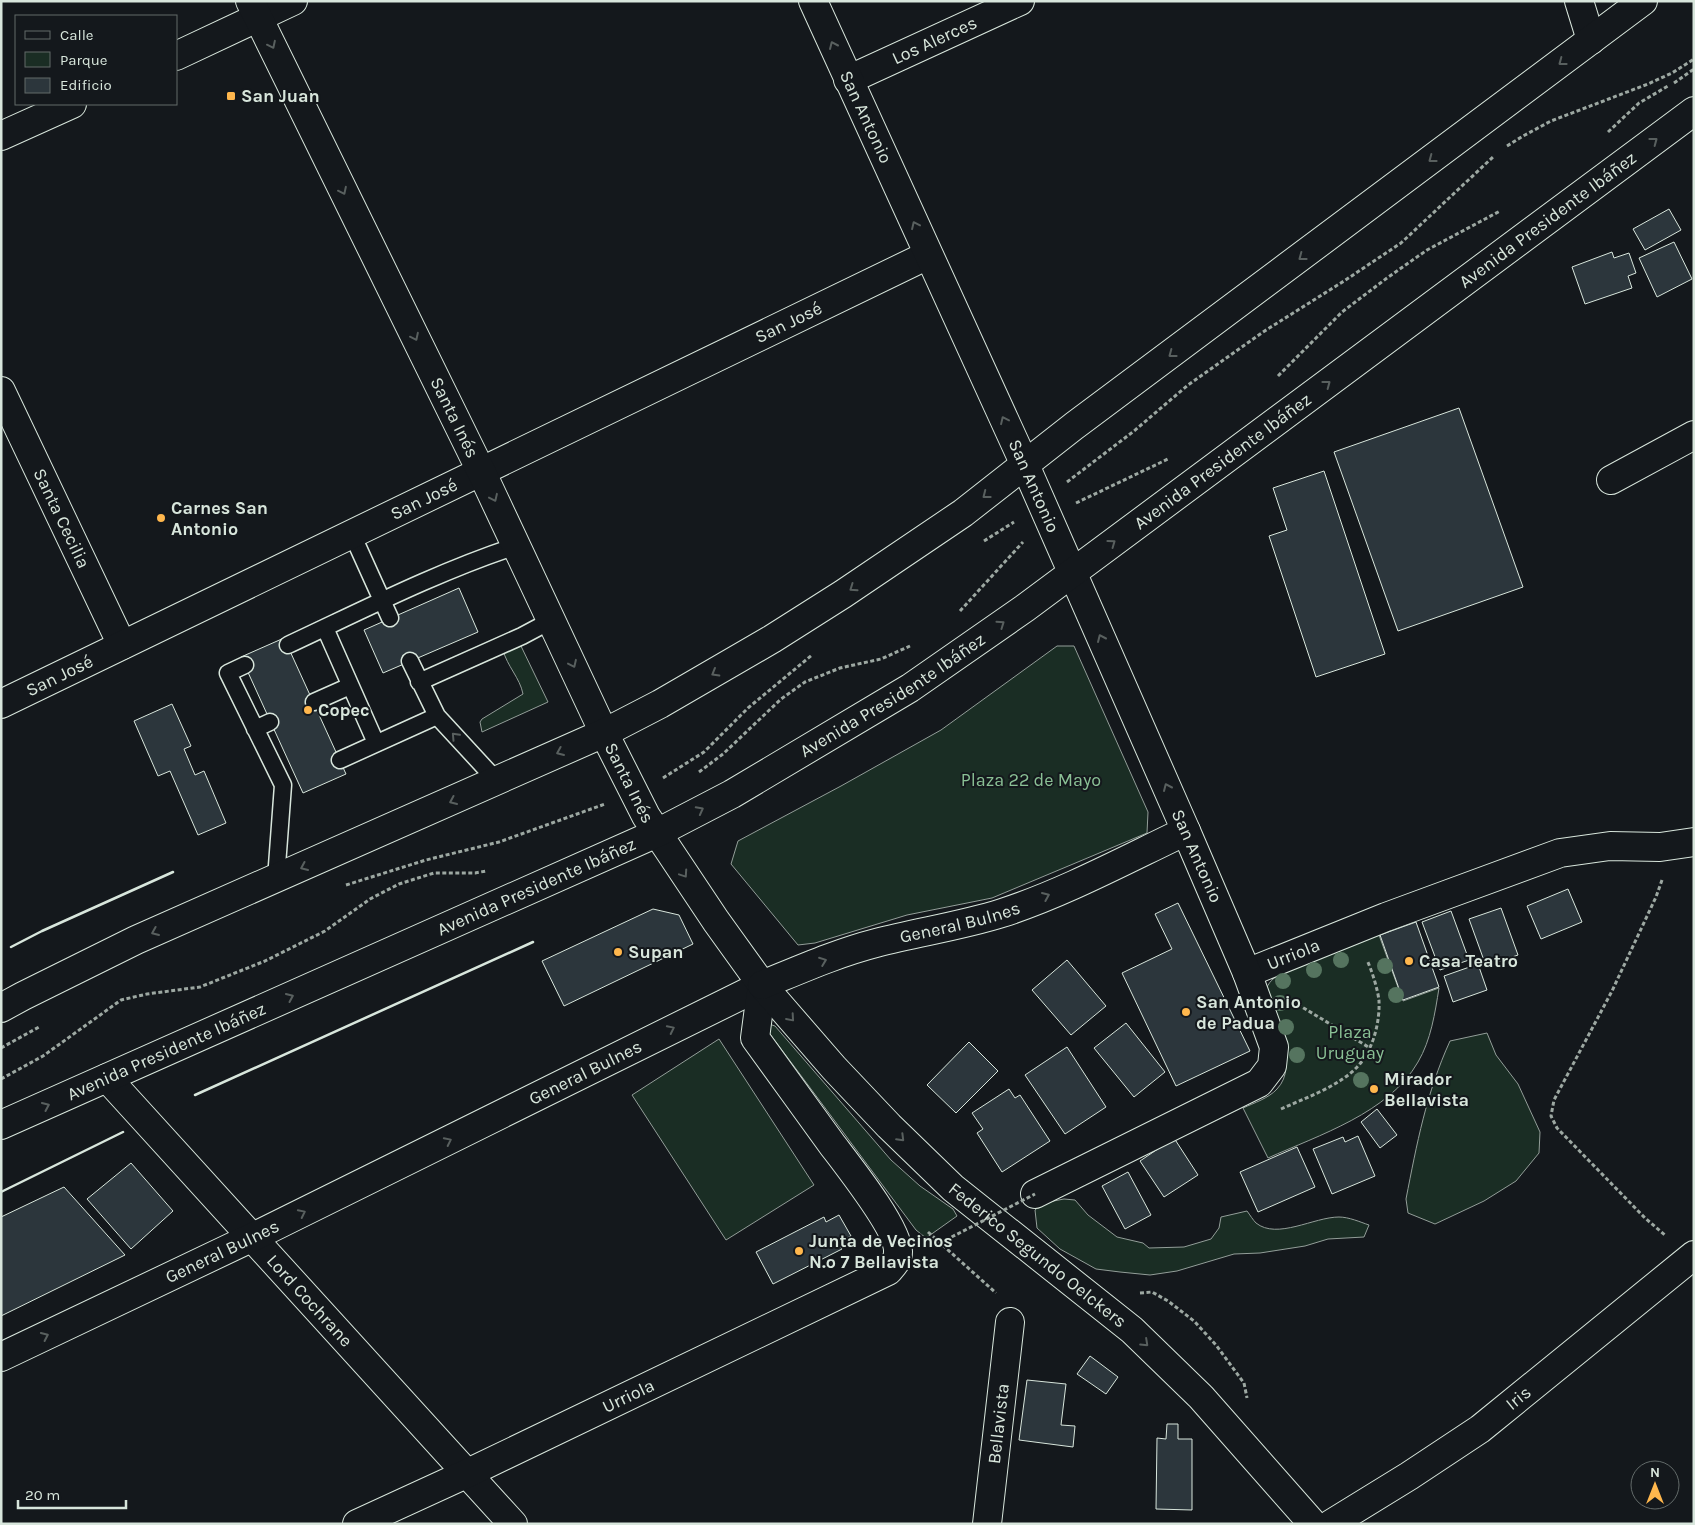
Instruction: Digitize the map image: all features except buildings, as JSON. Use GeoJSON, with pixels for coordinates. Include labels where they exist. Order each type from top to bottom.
{"type":"FeatureCollection","features":[{"type":"Feature","properties":{"kind":"main road"},"geometry":{"type":"LineString","coordinates":[[178,55],[254,10],[294,1]]}},
{"type":"Feature","properties":{"kind":"main road","name":"San Antonio"},"geometry":{"type":"LineString","coordinates":[[813,1],[1025,465],[1247,974]]}},
{"type":"Feature","properties":{"kind":"main road","name":"Los Alerces"},"geometry":{"type":"LineString","coordinates":[[848,80],[1020,1]]}},
{"type":"Feature","properties":{"kind":"main road"},"geometry":{"type":"LineString","coordinates":[[1579,1],[1591,40]]}},
{"type":"Feature","properties":{"kind":"main road"},"geometry":{"type":"LineString","coordinates":[[1,1008],[136,940],[604,733],[717,672],[844,594],[962,513],[1643,1]]}},
{"type":"Feature","properties":{"kind":"main road","name":"Santa Inés"},"geometry":{"type":"LineString","coordinates":[[254,10],[481,471],[604,733],[646,816],[657,833]]}},
{"type":"Feature","properties":{"kind":"main road"},"geometry":{"type":"LineString","coordinates":[[1,136],[70,105]]}},
{"type":"Feature","properties":{"kind":"main road","name":"Avenida Presidente Ibáñez"},"geometry":{"type":"LineString","coordinates":[[1,1126],[657,833],[740,789],[910,688],[1025,608],[1694,111]]}},
{"type":"Feature","properties":{"kind":"main road","name":"San José"},"geometry":{"type":"LineString","coordinates":[[1,704],[928,255]]}},
{"type":"Feature","properties":{"kind":"main road","name":"Santa Cecilia"},"geometry":{"type":"LineString","coordinates":[[1,392],[122,645]]}},
{"type":"Feature","properties":{"kind":"main road"},"geometry":{"type":"LineString","coordinates":[[1611,480],[1694,435]]}},
{"type":"Feature","properties":{"kind":"main road","name":"General Bulnes"},"geometry":{"type":"LineString","coordinates":[[1,1357],[253,1237],[762,985],[853,950],[1004,912],[1060,890],[1186,831]]}},
{"type":"Feature","properties":{"kind":"main road","name":"Federico Segundo Oelckers"},"geometry":{"type":"LineString","coordinates":[[657,833],[762,985],[834,1068],[921,1158],[953,1188],[1132,1330],[1201,1397],[1313,1524]]}},
{"type":"Feature","properties":{"kind":"main road","name":"Urriola"},"geometry":{"type":"LineString","coordinates":[[1035,1194],[1258,1083],[1272,1066],[1274,1047],[1247,974],[1356,930],[1560,853],[1610,846],[1660,847],[1694,842]]}},
{"type":"Feature","properties":{"kind":"main road","name":"Urriola"},"geometry":{"type":"LineString","coordinates":[[357,1524],[468,1473],[888,1271],[896,1263],[898,1252],[896,1242],[876,1205],[755,1038],[762,985]]}},
{"type":"Feature","properties":{"kind":"main road","name":"Lord Cochrane"},"geometry":{"type":"LineString","coordinates":[[107,1078],[514,1524]]}},
{"type":"Feature","properties":{"kind":"main road","name":"Iris"},"geometry":{"type":"LineString","coordinates":[[1331,1524],[1480,1429],[1690,1263]]}},
{"type":"Feature","properties":{"kind":"main road","name":"Bellavista"},"geometry":{"type":"LineString","coordinates":[[987,1524],[1010,1322]]}},
{"type":"Feature","properties":{"kind":"lane"},"geometry":{"type":"LineString","coordinates":[[352,534],[390,618]]}},
{"type":"Feature","properties":{"kind":"lane"},"geometry":{"type":"LineString","coordinates":[[288,645],[382,600],[484,556],[516,546]]}},
{"type":"Feature","properties":{"kind":"lane"},"geometry":{"type":"LineString","coordinates":[[419,682],[522,636],[552,620]]}},
{"type":"Feature","properties":{"kind":"lane"},"geometry":{"type":"LineString","coordinates":[[325,628],[376,743]]}},
{"type":"Feature","properties":{"kind":"lane"},"geometry":{"type":"LineString","coordinates":[[410,661],[437,716],[497,781]]}},
{"type":"Feature","properties":{"kind":"lane"},"geometry":{"type":"LineString","coordinates":[[245,665],[228,673],[255,729],[290,782],[276,879]]}},
{"type":"Feature","properties":{"kind":"lane"},"geometry":{"type":"LineString","coordinates":[[314,702],[350,686]]}},
{"type":"Feature","properties":{"kind":"lane"},"geometry":{"type":"LineString","coordinates":[[340,760],[437,716]]}},
{"type":"Feature","properties":{"kind":"lane"},"geometry":{"type":"LineString","coordinates":[[255,729],[270,722]]}},
{"type":"Feature","properties":{"kind":"path"},"geometry":{"type":"LineString","coordinates":[[1660,847],[1663,865],[1662,880],[1656,897],[1612,991],[1554,1100],[1551,1116],[1557,1128],[1690,1263]]}},
{"type":"Feature","properties":{"kind":"path"},"geometry":{"type":"LineString","coordinates":[[1275,1112],[1340,1081],[1359,1066],[1370,1048],[1376,1030],[1379,1000],[1369,964],[1356,930]]}},
{"type":"Feature","properties":{"kind":"path"},"geometry":{"type":"LineString","coordinates":[[1247,974],[1370,1048]]}},
{"type":"Feature","properties":{"kind":"path"},"geometry":{"type":"LineString","coordinates":[[982,1278],[940,1243],[1035,1194]]}},
{"type":"Feature","properties":{"kind":"path"},"geometry":{"type":"LineString","coordinates":[[1186,1314],[1216,1345],[1244,1383],[1247,1402]]}},
{"type":"Feature","properties":{"kind":"green space"},"geometry":{"type":"Polygon","coordinates":[[[520,644],[548,702],[482,732],[480,722],[482,719],[523,694],[503,650],[520,644]]]}},
{"type":"Feature","properties":{"kind":"green space","name":"Plaza 22 de Mayo"},"geometry":{"type":"Polygon","coordinates":[[[1057,646],[1074,646],[1148,812],[1147,833],[992,898],[907,915],[815,943],[798,945],[731,864],[738,841],[941,730],[1057,646]]]}},
{"type":"Feature","properties":{"kind":"green space","name":"Plaza Uruguay"},"geometry":{"type":"Polygon","coordinates":[[[1379,935],[1403,1001],[1439,988],[1432,1026],[1422,1054],[1405,1080],[1390,1095],[1371,1109],[1330,1131],[1268,1158],[1243,1108],[1274,1092],[1283,1079],[1286,1068],[1283,1042],[1265,993],[1268,985],[1283,972],[1379,935]]]}},
{"type":"Feature","properties":{"kind":"green space"},"geometry":{"type":"Polygon","coordinates":[[[769,1024],[775,1026],[891,1160],[920,1186],[953,1209],[957,1216],[926,1238],[916,1230],[767,1030],[769,1024]]]}},
{"type":"Feature","properties":{"kind":"green space"},"geometry":{"type":"Polygon","coordinates":[[[1487,1033],[1496,1055],[1518,1084],[1540,1132],[1539,1153],[1516,1181],[1484,1201],[1435,1224],[1408,1213],[1406,1199],[1428,1100],[1450,1041],[1487,1033]]]}},
{"type":"Feature","properties":{"kind":"green space"},"geometry":{"type":"Polygon","coordinates":[[[719,1039],[814,1185],[726,1240],[632,1095],[719,1039]]]}},
{"type":"Feature","properties":{"kind":"green space"},"geometry":{"type":"Polygon","coordinates":[[[1064,1199],[1075,1200],[1088,1215],[1117,1237],[1143,1243],[1149,1248],[1184,1247],[1211,1239],[1219,1228],[1221,1217],[1247,1211],[1256,1223],[1265,1228],[1285,1229],[1339,1217],[1369,1225],[1364,1237],[1328,1239],[1305,1246],[1260,1253],[1234,1254],[1177,1271],[1150,1275],[1096,1269],[1060,1249],[1037,1228],[1035,1210],[1043,1203],[1064,1199]]]}},
{"type":"Feature","properties":{"kind":"wall"},"geometry":{"type":"LineString","coordinates":[[11,947],[173,872]]}},
{"type":"Feature","properties":{"kind":"wall"},"geometry":{"type":"LineString","coordinates":[[195,1095],[533,942]]}},
{"type":"Feature","properties":{"kind":"wall"},"geometry":{"type":"LineString","coordinates":[[1,1192],[123,1132]]}},
{"type":"Feature","properties":{"kind":"place","name":"San Juan"},"geometry":{"type":"Point","coordinates":[231,96]}},
{"type":"Feature","properties":{"kind":"place","name":"Carnes San Antonio"},"geometry":{"type":"Point","coordinates":[161,518]}},
{"type":"Feature","properties":{"kind":"place","name":"Copec"},"geometry":{"type":"Point","coordinates":[308,710]}},
{"type":"Feature","properties":{"kind":"place","name":"Supan"},"geometry":{"type":"Point","coordinates":[618,952]}},
{"type":"Feature","properties":{"kind":"place","name":"Casa Teatro"},"geometry":{"type":"Point","coordinates":[1409,961]}},
{"type":"Feature","properties":{"kind":"place","name":"San Antonio de Padua"},"geometry":{"type":"Point","coordinates":[1186,1012]}},
{"type":"Feature","properties":{"kind":"place","name":"Mirador Bellavista"},"geometry":{"type":"Point","coordinates":[1374,1089]}},
{"type":"Feature","properties":{"kind":"place","name":"Junta de Vecinos N.º 7 Bellavista"},"geometry":{"type":"Point","coordinates":[799,1251]}}]}
